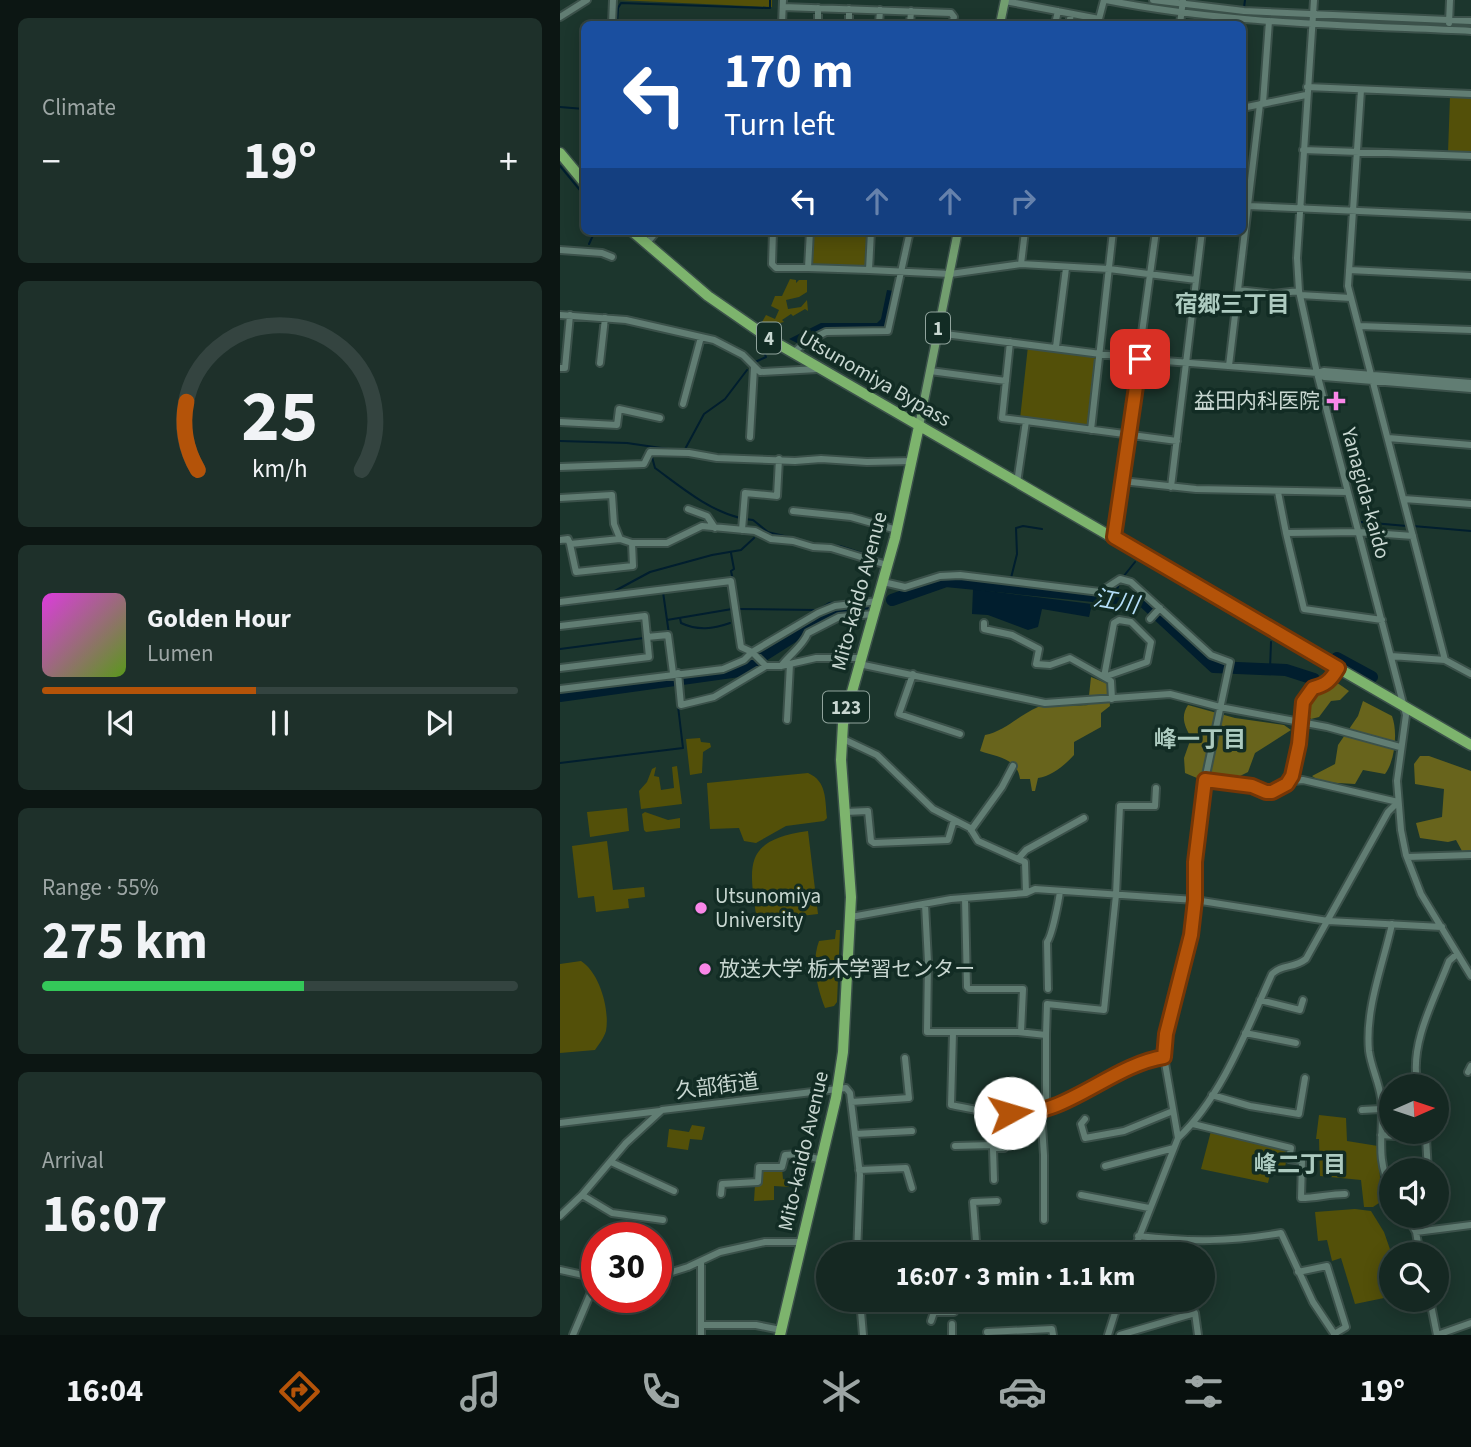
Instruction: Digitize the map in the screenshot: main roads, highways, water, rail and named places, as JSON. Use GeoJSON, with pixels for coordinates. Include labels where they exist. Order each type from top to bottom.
{"type":"FeatureCollection","features":[{"type":"Feature","properties":{"kind":"highway"},"geometry":{"type":"LineString","coordinates":[[560,153],[581,178]]}},
{"type":"Feature","properties":{"kind":"highway","name":"Utsunomiya Bypass"},"geometry":{"type":"LineString","coordinates":[[636,235],[708,296],[793,353],[1471,745]]}},
{"type":"Feature","properties":{"kind":"highway","name":"Mito-kaido Avenue"},"geometry":{"type":"LineString","coordinates":[[781,1332],[822,1160],[844,1052],[851,917],[841,738],[845,714],[897,530],[919,426]]}},
{"type":"Feature","properties":{"kind":"main road"},"geometry":{"type":"LineString","coordinates":[[1001,21],[1005,1]]}},
{"type":"Feature","properties":{"kind":"main road","name":"Mito-kaido Avenue"},"geometry":{"type":"LineString","coordinates":[[919,426],[957,235]]}},
{"type":"Feature","properties":{"kind":"water"},"geometry":{"type":"Polygon","coordinates":[[[887,290],[894,291],[883,330],[823,329],[797,343],[789,339],[821,323],[877,323],[881,319],[887,290]]]}},
{"type":"Feature","properties":{"kind":"water"},"geometry":{"type":"Polygon","coordinates":[[[973,589],[1092,604],[1089,617],[1042,609],[1038,627],[1028,630],[988,615],[972,614],[973,589]]]}},
{"type":"Feature","properties":{"kind":"waterway"},"geometry":{"type":"LineString","coordinates":[[617,21],[621,3],[770,8],[770,0]]}},
{"type":"Feature","properties":{"kind":"waterway"},"geometry":{"type":"LineString","coordinates":[[1243,15],[1245,0]]}},
{"type":"Feature","properties":{"kind":"waterway"},"geometry":{"type":"LineString","coordinates":[[560,107],[581,109]]}},
{"type":"Feature","properties":{"kind":"waterway"},"geometry":{"type":"LineString","coordinates":[[560,166],[581,191]]}},
{"type":"Feature","properties":{"kind":"waterway"},"geometry":{"type":"LineString","coordinates":[[589,244],[593,235]]}},
{"type":"Feature","properties":{"kind":"waterway"},"geometry":{"type":"LineString","coordinates":[[753,363],[766,357],[764,352]]}},
{"type":"Feature","properties":{"kind":"waterway"},"geometry":{"type":"LineString","coordinates":[[684,451],[704,414],[725,399],[747,370]]}},
{"type":"Feature","properties":{"kind":"waterway"},"geometry":{"type":"LineString","coordinates":[[560,441],[627,443],[668,449]]}},
{"type":"Feature","properties":{"kind":"waterway"},"geometry":{"type":"LineString","coordinates":[[652,457],[655,468],[685,490],[706,504],[740,518]]}},
{"type":"Feature","properties":{"kind":"waterway"},"geometry":{"type":"LineString","coordinates":[[745,519],[753,520],[768,532]]}},
{"type":"Feature","properties":{"kind":"waterway"},"geometry":{"type":"LineString","coordinates":[[1361,522],[1407,526]]}},
{"type":"Feature","properties":{"kind":"waterway"},"geometry":{"type":"LineString","coordinates":[[1011,578],[1017,554],[1016,528],[1023,526],[1042,529]]}},
{"type":"Feature","properties":{"kind":"waterway"},"geometry":{"type":"LineString","coordinates":[[1413,526],[1471,531]]}},
{"type":"Feature","properties":{"kind":"waterway"},"geometry":{"type":"LineString","coordinates":[[763,531],[801,540]]}},
{"type":"Feature","properties":{"kind":"waterway"},"geometry":{"type":"LineString","coordinates":[[611,593],[650,572],[741,550],[754,538]]}},
{"type":"Feature","properties":{"kind":"waterway"},"geometry":{"type":"LineString","coordinates":[[816,544],[840,546],[880,559]]}},
{"type":"Feature","properties":{"kind":"waterway"},"geometry":{"type":"LineString","coordinates":[[731,553],[733,580]]}},
{"type":"Feature","properties":{"kind":"waterway"},"geometry":{"type":"LineString","coordinates":[[1123,577],[1135,562]]}},
{"type":"Feature","properties":{"kind":"waterway","name":"江川"},"geometry":{"type":"LineString","coordinates":[[892,600],[946,581],[1143,601],[1214,667],[1286,670],[1314,679],[1313,683]]}},
{"type":"Feature","properties":{"kind":"waterway"},"geometry":{"type":"LineString","coordinates":[[1113,598],[1120,582]]}},
{"type":"Feature","properties":{"kind":"waterway","name":"江川"},"geometry":{"type":"LineString","coordinates":[[1008,588],[1009,584]]}},
{"type":"Feature","properties":{"kind":"waterway"},"geometry":{"type":"LineString","coordinates":[[663,592],[669,634]]}},
{"type":"Feature","properties":{"kind":"waterway"},"geometry":{"type":"LineString","coordinates":[[560,606],[657,593]]}},
{"type":"Feature","properties":{"kind":"waterway"},"geometry":{"type":"LineString","coordinates":[[821,608],[829,603],[856,601]]}},
{"type":"Feature","properties":{"kind":"waterway"},"geometry":{"type":"LineString","coordinates":[[667,620],[732,609]]}},
{"type":"Feature","properties":{"kind":"waterway"},"geometry":{"type":"LineString","coordinates":[[738,609],[816,610]]}},
{"type":"Feature","properties":{"kind":"waterway","name":"江川"},"geometry":{"type":"LineString","coordinates":[[560,696],[739,671],[832,612],[864,610]]}},
{"type":"Feature","properties":{"kind":"waterway"},"geometry":{"type":"LineString","coordinates":[[680,618],[681,623],[699,628],[730,623]]}},
{"type":"Feature","properties":{"kind":"waterway"},"geometry":{"type":"LineString","coordinates":[[560,649],[644,638]]}},
{"type":"Feature","properties":{"kind":"waterway"},"geometry":{"type":"LineString","coordinates":[[1270,669],[1271,642]]}},
{"type":"Feature","properties":{"kind":"waterway"},"geometry":{"type":"LineString","coordinates":[[1337,658],[1372,677]]}},
{"type":"Feature","properties":{"kind":"waterway"},"geometry":{"type":"LineString","coordinates":[[560,763],[683,748],[675,681]]}},
{"type":"Feature","properties":{"kind":"place","name":"益田内科医院"},"geometry":{"type":"Point","coordinates":[1336,401]}},
{"type":"Feature","properties":{"kind":"place","name":"Utsunomiya University"},"geometry":{"type":"Point","coordinates":[701,908]}},
{"type":"Feature","properties":{"kind":"place","name":"放送大学 栃木学習センター"},"geometry":{"type":"Point","coordinates":[705,969]}},
{"type":"Feature","properties":{"kind":"district","name":"宿郷三丁目"},"geometry":{"type":"Point","coordinates":[1232,304]}},
{"type":"Feature","properties":{"kind":"district","name":"峰一丁目"},"geometry":{"type":"Point","coordinates":[1200,739]}},
{"type":"Feature","properties":{"kind":"district","name":"峰二丁目"},"geometry":{"type":"Point","coordinates":[1300,1164]}}]}
